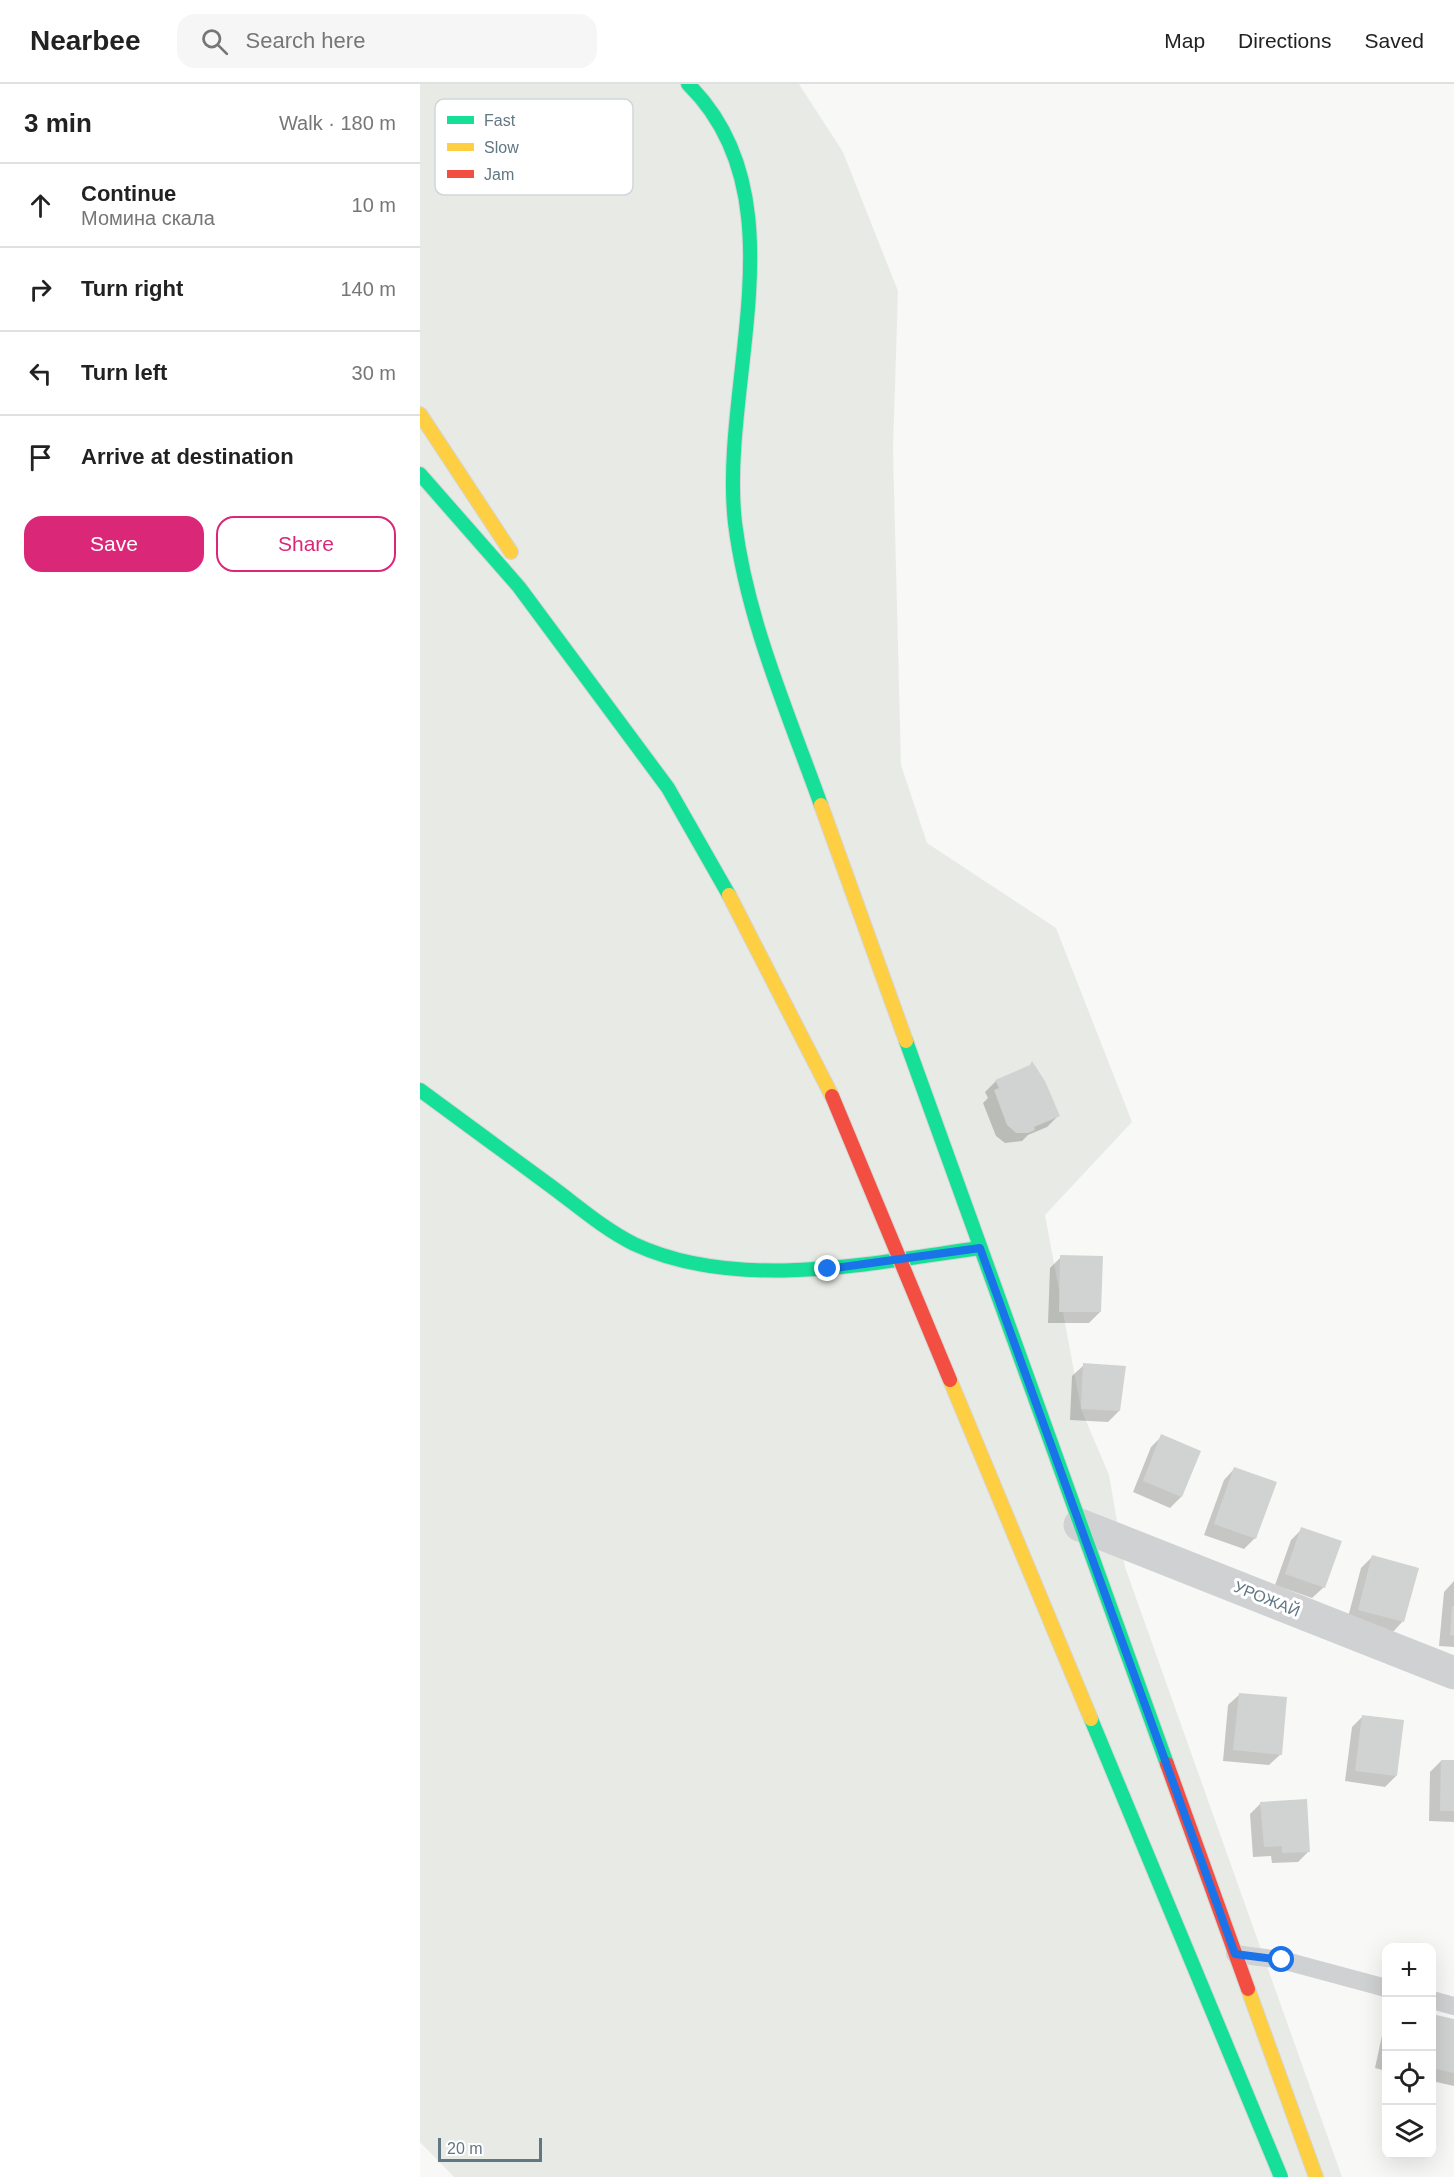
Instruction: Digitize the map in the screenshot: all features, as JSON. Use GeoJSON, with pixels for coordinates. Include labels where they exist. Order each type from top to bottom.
{"type":"FeatureCollection","features":[{"type":"Feature","properties":{"kind":"main road"},"geometry":{"type":"LineString","coordinates":[[688,84],[709,106],[730,145],[742,184],[749,222],[746,342],[734,483],[738,545],[762,641],[1316,2177]]}},
{"type":"Feature","properties":{"kind":"main road"},"geometry":{"type":"LineString","coordinates":[[420,414],[668,788],[752,936],[832,1096],[1281,2177]]}},
{"type":"Feature","properties":{"kind":"main road"},"geometry":{"type":"LineString","coordinates":[[420,474],[519,587],[668,788]]}},
{"type":"Feature","properties":{"kind":"main road"},"geometry":{"type":"LineString","coordinates":[[456,537],[519,587]]}},
{"type":"Feature","properties":{"kind":"main road"},"geometry":{"type":"LineString","coordinates":[[420,1090],[608,1228],[646,1248],[692,1262],[732,1269],[818,1270],[980,1248]]}},
{"type":"Feature","properties":{"kind":"street","name":"УРОЖАЙ"},"geometry":{"type":"LineString","coordinates":[[1080,1525],[1454,1673]]}},
{"type":"Feature","properties":{"kind":"lane"},"geometry":{"type":"LineString","coordinates":[[1235,1954],[1282,1960],[1382,1987]]}},
{"type":"Feature","properties":{"kind":"lane"},"geometry":{"type":"LineString","coordinates":[[1436,2001],[1454,2006]]}},
{"type":"Feature","properties":{"kind":"shaded area"},"geometry":{"type":"Polygon","coordinates":[[[420,84],[799,84],[843,152],[898,291],[893,450],[901,765],[927,843],[1056,928],[1132,1122],[1045,1215],[1081,1409],[1109,1475],[1125,1567],[1342,2177],[454,2177],[420,2142],[420,84]]]}},
{"type":"Feature","properties":{"kind":"building"},"geometry":{"type":"Polygon","coordinates":[[[1032,1061],[1045,1081],[1060,1116],[1034,1127],[1035,1130],[1028,1133],[1016,1133],[1007,1125],[994,1090],[999,1088],[995,1080],[1030,1065],[1032,1061]]]}},
{"type":"Feature","properties":{"kind":"building"},"geometry":{"type":"Polygon","coordinates":[[[1060,1255],[1103,1256],[1101,1312],[1059,1312],[1060,1255]]]}},
{"type":"Feature","properties":{"kind":"building"},"geometry":{"type":"Polygon","coordinates":[[[1083,1363],[1126,1366],[1120,1411],[1081,1409],[1083,1363]]]}},
{"type":"Feature","properties":{"kind":"building"},"geometry":{"type":"Polygon","coordinates":[[[1161,1434],[1201,1451],[1182,1497],[1143,1481],[1161,1434]]]}},
{"type":"Feature","properties":{"kind":"building"},"geometry":{"type":"Polygon","coordinates":[[[1234,1467],[1277,1482],[1256,1539],[1214,1524],[1234,1467]]]}},
{"type":"Feature","properties":{"kind":"building"},"geometry":{"type":"Polygon","coordinates":[[[1301,1527],[1342,1541],[1325,1588],[1285,1574],[1301,1527]]]}},
{"type":"Feature","properties":{"kind":"building"},"geometry":{"type":"Polygon","coordinates":[[[1372,1555],[1419,1568],[1404,1622],[1358,1610],[1372,1555]]]}},
{"type":"Feature","properties":{"kind":"building"},"geometry":{"type":"Polygon","coordinates":[[[1452,1606],[1454,1606],[1454,1636],[1450,1635],[1452,1606]]]}},
{"type":"Feature","properties":{"kind":"building"},"geometry":{"type":"Polygon","coordinates":[[[1239,1693],[1287,1697],[1282,1755],[1233,1750],[1239,1693]]]}},
{"type":"Feature","properties":{"kind":"building"},"geometry":{"type":"Polygon","coordinates":[[[1362,1715],[1404,1720],[1397,1776],[1355,1771],[1362,1715]]]}},
{"type":"Feature","properties":{"kind":"building"},"geometry":{"type":"Polygon","coordinates":[[[1441,1760],[1454,1760],[1454,1811],[1440,1811],[1441,1760]]]}},
{"type":"Feature","properties":{"kind":"building"},"geometry":{"type":"Polygon","coordinates":[[[1307,1799],[1310,1852],[1282,1853],[1282,1846],[1264,1847],[1260,1802],[1307,1799]]]}},
{"type":"Feature","properties":{"kind":"building"},"geometry":{"type":"Polygon","coordinates":[[[1436,2015],[1454,2019],[1454,2073],[1436,2069],[1436,2015]]]}},
{"type":"Feature","properties":{"kind":"traffic: fast"},"geometry":{"type":"LineString","coordinates":[[688,84],[723,130],[742,181],[750,236],[749,294],[733,469],[735,523],[741,559],[759,631],[782,701],[821,805]]}},
{"type":"Feature","properties":{"kind":"traffic: fast"},"geometry":{"type":"LineString","coordinates":[[420,474],[519,587],[668,788],[729,895]]}},
{"type":"Feature","properties":{"kind":"traffic: fast"},"geometry":{"type":"LineString","coordinates":[[906,1041],[1167,1764]]}},
{"type":"Feature","properties":{"kind":"traffic: fast"},"geometry":{"type":"LineString","coordinates":[[420,1090],[612,1232],[634,1244],[674,1259],[716,1267],[805,1270],[980,1248]]}},
{"type":"Feature","properties":{"kind":"traffic: fast"},"geometry":{"type":"LineString","coordinates":[[1091,1719],[1281,2177]]}},
{"type":"Feature","properties":{"kind":"traffic: slow"},"geometry":{"type":"LineString","coordinates":[[420,414],[511,552]]}},
{"type":"Feature","properties":{"kind":"traffic: slow"},"geometry":{"type":"LineString","coordinates":[[821,805],[906,1041]]}},
{"type":"Feature","properties":{"kind":"traffic: slow"},"geometry":{"type":"LineString","coordinates":[[729,895],[832,1096]]}},
{"type":"Feature","properties":{"kind":"traffic: slow"},"geometry":{"type":"LineString","coordinates":[[950,1380],[1091,1719]]}},
{"type":"Feature","properties":{"kind":"traffic: slow"},"geometry":{"type":"LineString","coordinates":[[1248,1989],[1316,2177]]}},
{"type":"Feature","properties":{"kind":"traffic: jam"},"geometry":{"type":"LineString","coordinates":[[832,1096],[950,1380]]}},
{"type":"Feature","properties":{"kind":"traffic: jam"},"geometry":{"type":"LineString","coordinates":[[1167,1764],[1248,1989]]}},
{"type":"Feature","properties":{"kind":"route"},"geometry":{"type":"LineString","coordinates":[[828,1269],[980,1248],[1235,1954],[1282,1960]]}}]}
